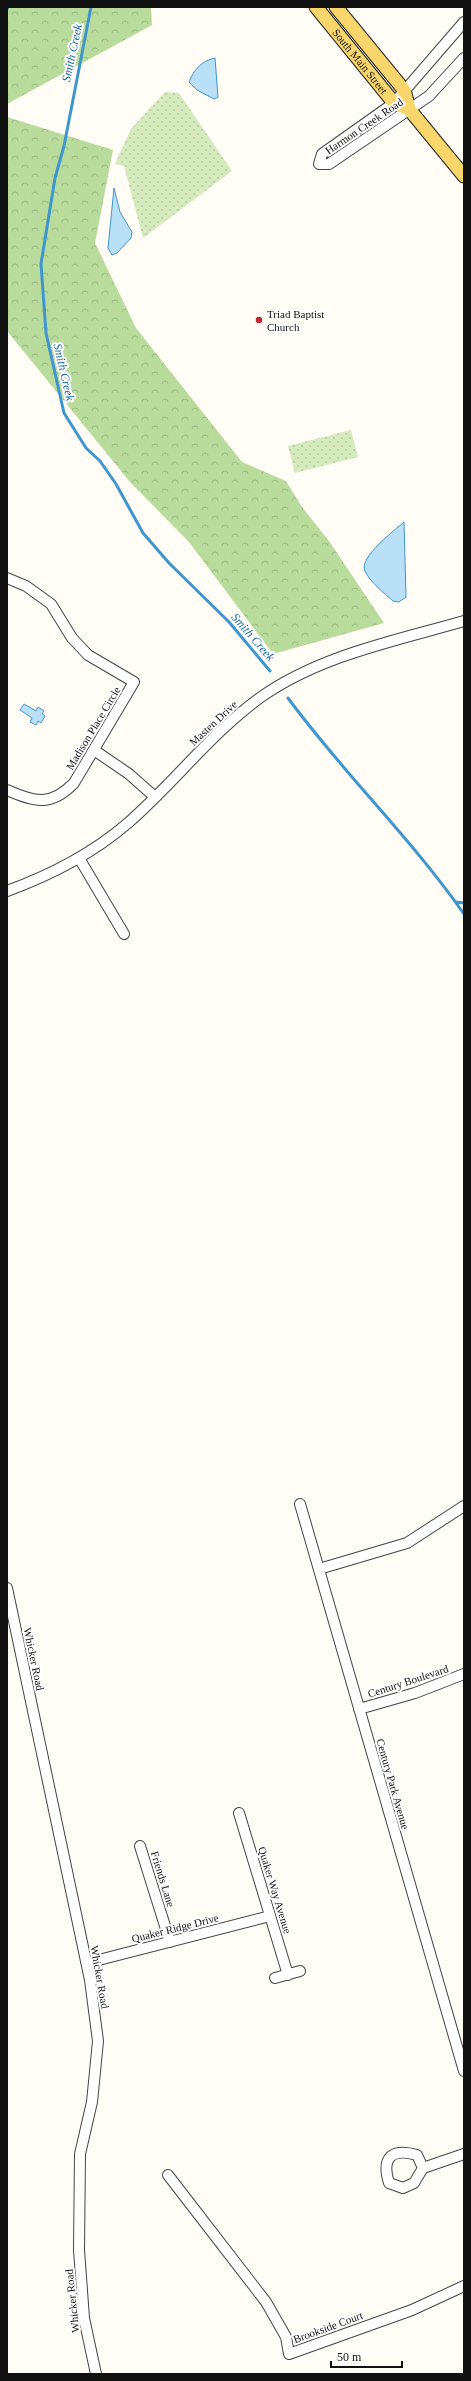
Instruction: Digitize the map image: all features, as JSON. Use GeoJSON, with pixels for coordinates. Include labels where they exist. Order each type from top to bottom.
{"type":"FeatureCollection","features":[{"type":"Feature","properties":{"kind":"main road","name":"South Main Street"},"geometry":{"type":"LineString","coordinates":[[316,7],[394,103],[409,109]]}},
{"type":"Feature","properties":{"kind":"main road","name":"South Main Street"},"geometry":{"type":"LineString","coordinates":[[336,7],[404,90],[409,109],[464,176]]}},
{"type":"Feature","properties":{"kind":"street","name":"Harmon Creek Road"},"geometry":{"type":"LineString","coordinates":[[464,22],[436,57],[404,90],[394,103],[322,154],[319,164],[329,164],[429,96],[464,58]]}},
{"type":"Feature","properties":{"kind":"street","name":"Madison Place Circle"},"geometry":{"type":"LineString","coordinates":[[7,578],[44,597],[58,613],[78,647],[88,655],[134,682],[74,783],[57,797],[38,800],[28,799],[7,790]]}},
{"type":"Feature","properties":{"kind":"street","name":"Masten Drive"},"geometry":{"type":"LineString","coordinates":[[7,891],[44,877],[79,858],[112,836],[155,797],[234,718],[278,686],[334,659],[464,621]]}},
{"type":"Feature","properties":{"kind":"street"},"geometry":{"type":"LineString","coordinates":[[94,750],[130,774],[155,797]]}},
{"type":"Feature","properties":{"kind":"street"},"geometry":{"type":"LineString","coordinates":[[79,858],[124,934]]}},
{"type":"Feature","properties":{"kind":"street","name":"Century Park Avenue"},"geometry":{"type":"LineString","coordinates":[[300,1504],[464,2071]]}},
{"type":"Feature","properties":{"kind":"street"},"geometry":{"type":"LineString","coordinates":[[319,1569],[407,1543],[464,1506]]}},
{"type":"Feature","properties":{"kind":"street","name":"Whicker Road"},"geometry":{"type":"LineString","coordinates":[[7,1588],[87,1963],[98,2042],[92,2102],[80,2154],[79,2250],[84,2318],[96,2374]]}},
{"type":"Feature","properties":{"kind":"street","name":"Century Boulevard"},"geometry":{"type":"LineString","coordinates":[[360,1709],[426,1689],[464,1674]]}},
{"type":"Feature","properties":{"kind":"street","name":"Quaker Way Avenue"},"geometry":{"type":"LineString","coordinates":[[239,1813],[288,1974]]}},
{"type":"Feature","properties":{"kind":"street","name":"Friends Lane"},"geometry":{"type":"LineString","coordinates":[[140,1846],[170,1942]]}},
{"type":"Feature","properties":{"kind":"street","name":"Quaker Ridge Drive"},"geometry":{"type":"LineString","coordinates":[[87,1963],[270,1916]]}},
{"type":"Feature","properties":{"kind":"street"},"geometry":{"type":"LineString","coordinates":[[275,1978],[300,1971]]}},
{"type":"Feature","properties":{"kind":"street"},"geometry":{"type":"LineString","coordinates":[[423,2168],[464,2154]]}},
{"type":"Feature","properties":{"kind":"street","name":"Brookside Court"},"geometry":{"type":"LineString","coordinates":[[168,2175],[266,2302],[286,2337],[289,2354],[412,2310],[464,2286]]}},
{"type":"Feature","properties":{"kind":"green space"},"geometry":{"type":"Polygon","coordinates":[[[7,7],[151,7],[152,25],[7,104],[7,7]]]}},
{"type":"Feature","properties":{"kind":"green space"},"geometry":{"type":"Polygon","coordinates":[[[165,92],[179,93],[232,171],[143,238],[124,166],[115,164],[131,129],[165,92]]]}},
{"type":"Feature","properties":{"kind":"green space"},"geometry":{"type":"Polygon","coordinates":[[[7,117],[113,150],[95,243],[136,328],[242,462],[286,481],[302,507],[329,541],[384,623],[273,654],[189,542],[130,482],[7,331],[7,117]]]}},
{"type":"Feature","properties":{"kind":"green space"},"geometry":{"type":"Polygon","coordinates":[[[351,430],[358,457],[295,473],[288,446],[351,430]]]}},
{"type":"Feature","properties":{"kind":"water"},"geometry":{"type":"Polygon","coordinates":[[[215,58],[218,97],[214,99],[197,90],[189,82],[193,74],[202,64],[215,58]]]}},
{"type":"Feature","properties":{"kind":"water"},"geometry":{"type":"Polygon","coordinates":[[[114,188],[120,212],[132,232],[131,238],[117,253],[112,255],[108,248],[114,188]]]}},
{"type":"Feature","properties":{"kind":"water"},"geometry":{"type":"Polygon","coordinates":[[[404,522],[406,597],[399,602],[393,601],[374,583],[367,575],[364,565],[378,545],[404,522]]]}},
{"type":"Feature","properties":{"kind":"water"},"geometry":{"type":"Polygon","coordinates":[[[24,704],[36,711],[38,707],[44,711],[42,714],[45,716],[41,723],[38,721],[36,725],[30,722],[32,718],[20,710],[24,704]]]}},
{"type":"Feature","properties":{"kind":"waterway","name":"Smith Creek"},"geometry":{"type":"LineString","coordinates":[[91,7],[64,146],[55,178],[41,264],[46,333],[64,413],[86,448],[100,461],[116,484],[143,533],[169,563],[229,622],[270,671]]}},
{"type":"Feature","properties":{"kind":"waterway","name":"Smith Creek"},"geometry":{"type":"LineString","coordinates":[[288,698],[331,753],[400,832],[464,914]]}},
{"type":"Feature","properties":{"kind":"waterway","name":"Smith Creek"},"geometry":{"type":"LineString","coordinates":[[456,902],[464,903]]}},
{"type":"Feature","properties":{"kind":"place","name":"Triad Baptist Church"},"geometry":{"type":"Point","coordinates":[259,320]}}]}
